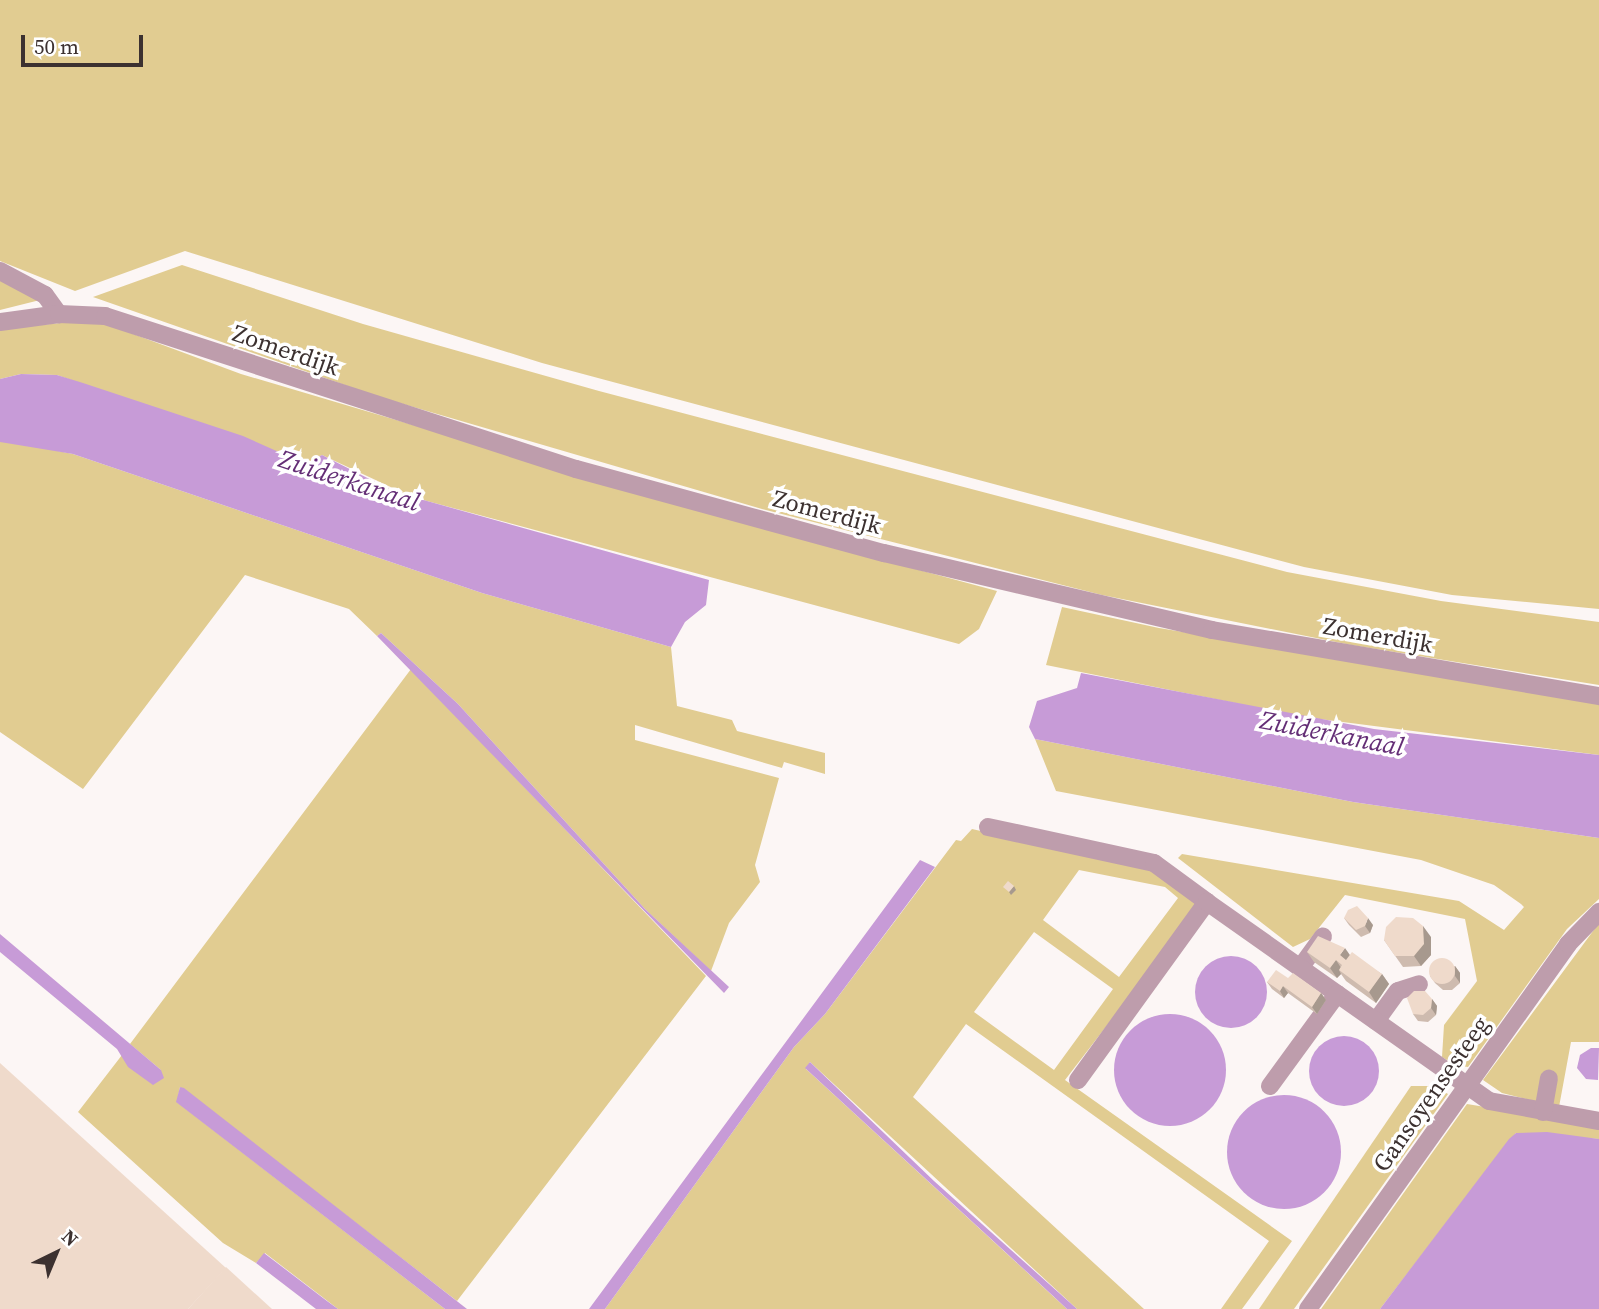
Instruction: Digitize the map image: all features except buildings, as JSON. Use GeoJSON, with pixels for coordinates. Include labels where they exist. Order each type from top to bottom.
{"type":"FeatureCollection","features":[{"type":"Feature","properties":{"kind":"street"},"geometry":{"type":"LineString","coordinates":[[0,271],[46,295],[59,314]]}},
{"type":"Feature","properties":{"kind":"street","name":"Zomerdijk"},"geometry":{"type":"LineString","coordinates":[[0,322],[59,314],[105,316],[563,466],[910,559],[1212,630],[1599,696]]}},
{"type":"Feature","properties":{"kind":"street"},"geometry":{"type":"LineString","coordinates":[[988,827],[1154,863],[1495,1104],[1599,1121]]}},
{"type":"Feature","properties":{"kind":"street"},"geometry":{"type":"LineString","coordinates":[[1079,1080],[1207,902]]}},
{"type":"Feature","properties":{"kind":"street","name":"Gansoyensesteeg"},"geometry":{"type":"LineString","coordinates":[[1308,1309],[1567,944],[1599,912]]}},
{"type":"Feature","properties":{"kind":"street"},"geometry":{"type":"LineString","coordinates":[[1300,968],[1323,936]]}},
{"type":"Feature","properties":{"kind":"street"},"geometry":{"type":"LineString","coordinates":[[1376,1021],[1398,991],[1419,984]]}},
{"type":"Feature","properties":{"kind":"street"},"geometry":{"type":"LineString","coordinates":[[1270,1086],[1337,994]]}},
{"type":"Feature","properties":{"kind":"street"},"geometry":{"type":"LineString","coordinates":[[1543,1112],[1549,1079]]}},
{"type":"Feature","properties":{"kind":"shaded area"},"geometry":{"type":"Polygon","coordinates":[[[0,0],[1599,0],[1599,609],[1452,595],[1304,567],[542,363],[185,251],[75,291],[0,261],[0,0]]]}},
{"type":"Feature","properties":{"kind":"shaded area"},"geometry":{"type":"Polygon","coordinates":[[[182,265],[363,324],[599,391],[1287,572],[1441,601],[1599,622],[1599,685],[1351,645],[1102,595],[762,509],[379,397],[93,297],[182,265]]]}},
{"type":"Feature","properties":{"kind":"shaded area"},"geometry":{"type":"Polygon","coordinates":[[[0,275],[52,297],[0,310],[0,275]]]}},
{"type":"Feature","properties":{"kind":"shaded area"},"geometry":{"type":"Polygon","coordinates":[[[81,321],[109,325],[241,374],[734,520],[997,591],[979,629],[959,644],[412,497],[322,455],[308,463],[299,461],[57,375],[21,374],[0,379],[0,329],[81,321]]]}},
{"type":"Feature","properties":{"kind":"shaded area"},"geometry":{"type":"Polygon","coordinates":[[[9,441],[73,454],[482,593],[671,647],[677,706],[732,720],[737,731],[825,753],[825,774],[784,762],[782,768],[635,725],[635,740],[779,778],[755,865],[760,882],[729,923],[711,971],[645,909],[458,704],[381,633],[377,636],[349,609],[245,575],[83,789],[0,732],[0,442],[9,441]]]}},
{"type":"Feature","properties":{"kind":"shaded area"},"geometry":{"type":"Polygon","coordinates":[[[1062,607],[1159,628],[1599,701],[1599,755],[1304,717],[1046,665],[1062,607]]]}},
{"type":"Feature","properties":{"kind":"shaded area"},"geometry":{"type":"Polygon","coordinates":[[[411,669],[706,976],[457,1301],[180,1087],[177,1102],[445,1309],[338,1309],[265,1253],[256,1263],[223,1243],[78,1112],[122,1055],[161,1070],[130,1044],[411,669]]]}},
{"type":"Feature","properties":{"kind":"shaded area"},"geometry":{"type":"Polygon","coordinates":[[[1035,739],[1353,802],[1599,838],[1599,899],[1567,929],[1468,1067],[1455,1065],[1442,1057],[1444,1025],[1477,981],[1465,919],[1345,895],[1310,939],[1293,947],[1178,858],[1182,854],[1459,901],[1504,930],[1524,907],[1521,904],[1494,885],[1421,860],[1056,791],[1035,739]]]}},
{"type":"Feature","properties":{"kind":"shaded area"},"geometry":{"type":"Polygon","coordinates":[[[972,829],[1177,876],[1204,899],[1065,1080],[1292,1241],[1242,1309],[1221,1309],[1269,1241],[966,1024],[913,1097],[1144,1309],[1077,1309],[810,1062],[806,1069],[1067,1309],[605,1309],[794,1047],[825,1014],[956,840],[961,841],[972,829]],[[1079,870],[1043,920],[1119,977],[1178,898],[1165,887],[1079,870]],[[1034,932],[974,1012],[1054,1070],[1113,989],[1034,932]]]}},
{"type":"Feature","properties":{"kind":"shaded area"},"geometry":{"type":"Polygon","coordinates":[[[1599,923],[1599,1042],[1571,1042],[1559,1107],[1502,1093],[1483,1080],[1599,923]]]}},
{"type":"Feature","properties":{"kind":"shaded area"},"geometry":{"type":"Polygon","coordinates":[[[1411,1086],[1433,1086],[1448,1094],[1294,1309],[1259,1309],[1411,1086]]]}},
{"type":"Feature","properties":{"kind":"shaded area"},"geometry":{"type":"Polygon","coordinates":[[[1467,1104],[1599,1126],[1599,1139],[1516,1133],[1380,1309],[1321,1309],[1467,1104]]]}},
{"type":"Feature","properties":{"kind":"water","name":"Zuiderkanaal"},"geometry":{"type":"Polygon","coordinates":[[[21,374],[57,375],[243,436],[299,461],[308,463],[322,455],[395,492],[709,580],[706,605],[685,622],[671,647],[482,593],[73,454],[0,442],[0,379],[21,374]]]}},
{"type":"Feature","properties":{"kind":"water"},"geometry":{"type":"Polygon","coordinates":[[[381,633],[458,704],[645,909],[729,987],[724,993],[377,636],[381,633]]]}},
{"type":"Feature","properties":{"kind":"water","name":"Zuiderkanaal"},"geometry":{"type":"Polygon","coordinates":[[[1081,673],[1374,729],[1599,755],[1599,838],[1353,802],[1035,739],[1029,727],[1037,701],[1077,688],[1081,673]]]}},
{"type":"Feature","properties":{"kind":"water"},"geometry":{"type":"Polygon","coordinates":[[[920,860],[935,867],[825,1014],[794,1047],[605,1309],[589,1309],[920,860]]]}},
{"type":"Feature","properties":{"kind":"water"},"geometry":{"type":"Polygon","coordinates":[[[0,934],[161,1070],[164,1078],[153,1085],[128,1067],[117,1049],[0,952],[0,934]]]}},
{"type":"Feature","properties":{"kind":"water"},"geometry":{"type":"Polygon","coordinates":[[[1238,956],[1257,966],[1265,978],[1265,1006],[1257,1018],[1245,1026],[1224,1028],[1205,1018],[1197,1006],[1195,985],[1205,966],[1217,958],[1238,956]]]}},
{"type":"Feature","properties":{"kind":"water"},"geometry":{"type":"Polygon","coordinates":[[[1170,1014],[1192,1018],[1210,1030],[1222,1048],[1226,1070],[1222,1092],[1210,1110],[1192,1122],[1170,1126],[1148,1122],[1130,1110],[1118,1092],[1114,1070],[1118,1048],[1130,1030],[1148,1018],[1170,1014]]]}},
{"type":"Feature","properties":{"kind":"water"},"geometry":{"type":"Polygon","coordinates":[[[1344,1036],[1369,1046],[1379,1071],[1369,1096],[1344,1106],[1319,1096],[1309,1071],[1319,1046],[1344,1036]]]}},
{"type":"Feature","properties":{"kind":"water"},"geometry":{"type":"Polygon","coordinates":[[[1591,1048],[1599,1048],[1598,1080],[1586,1079],[1577,1068],[1580,1055],[1591,1048]]]}},
{"type":"Feature","properties":{"kind":"water"},"geometry":{"type":"Polygon","coordinates":[[[810,1062],[934,1181],[1077,1309],[1067,1309],[805,1068],[810,1062]]]}},
{"type":"Feature","properties":{"kind":"water"},"geometry":{"type":"Polygon","coordinates":[[[180,1087],[467,1309],[445,1309],[176,1102],[180,1087]]]}},
{"type":"Feature","properties":{"kind":"water"},"geometry":{"type":"Polygon","coordinates":[[[1284,1095],[1306,1100],[1324,1112],[1336,1130],[1341,1152],[1336,1174],[1324,1192],[1306,1204],[1284,1209],[1262,1204],[1244,1192],[1232,1174],[1227,1152],[1232,1130],[1244,1112],[1262,1100],[1284,1095]]]}},
{"type":"Feature","properties":{"kind":"water"},"geometry":{"type":"Polygon","coordinates":[[[1547,1132],[1599,1139],[1599,1309],[1380,1309],[1509,1139],[1516,1133],[1547,1132]]]}},
{"type":"Feature","properties":{"kind":"water"},"geometry":{"type":"Polygon","coordinates":[[[264,1253],[338,1309],[316,1309],[256,1263],[264,1253]]]}}]}
